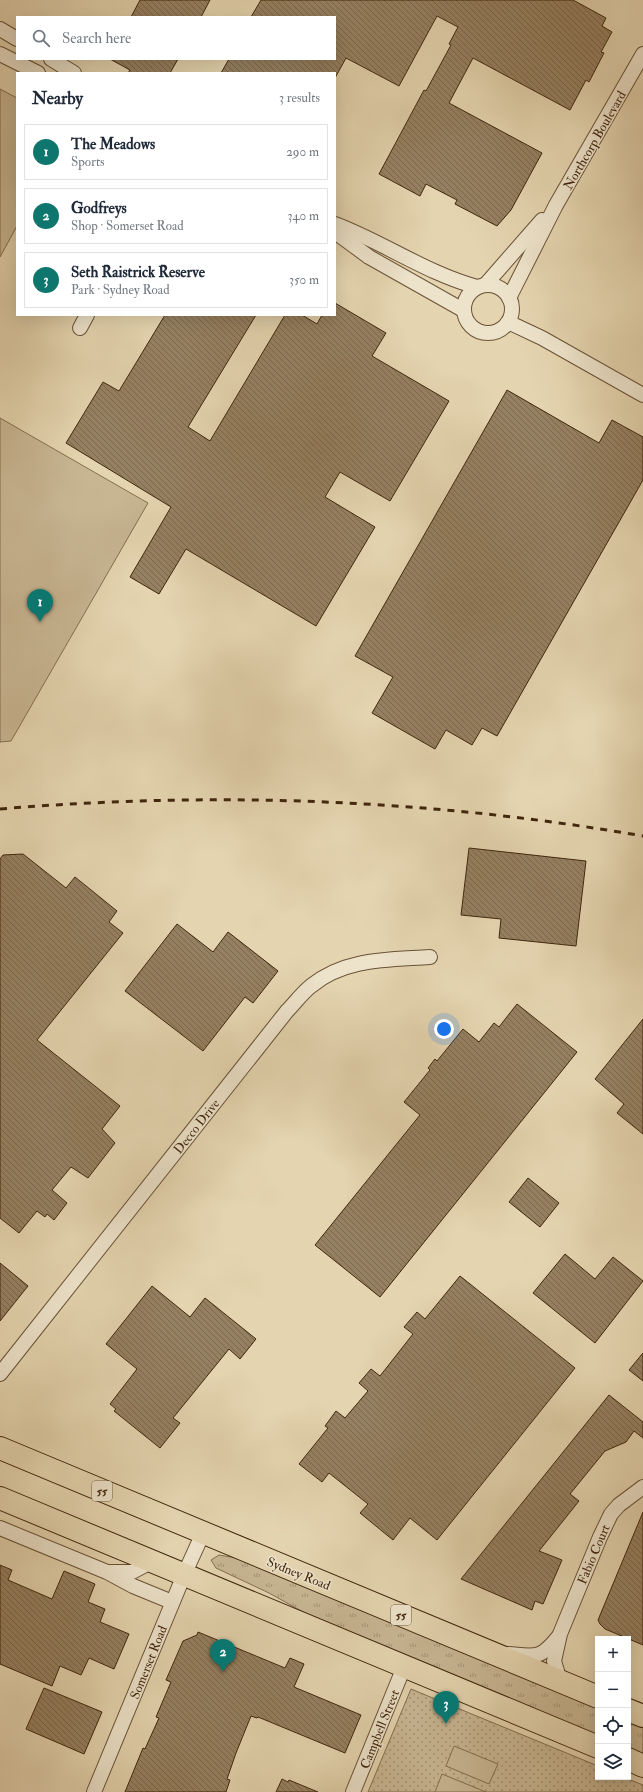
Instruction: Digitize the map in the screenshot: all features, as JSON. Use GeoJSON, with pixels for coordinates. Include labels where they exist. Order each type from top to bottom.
{"type":"FeatureCollection","features":[{"type":"Feature","properties":{"kind":"highway","name":"Sydney Road"},"geometry":{"type":"LineString","coordinates":[[0,1448],[203,1534],[595,1696]]}},
{"type":"Feature","properties":{"kind":"highway"},"geometry":{"type":"LineString","coordinates":[[0,1498],[595,1746]]}},
{"type":"Feature","properties":{"kind":"highway"},"geometry":{"type":"LineString","coordinates":[[631,1711],[643,1716]]}},
{"type":"Feature","properties":{"kind":"highway"},"geometry":{"type":"LineString","coordinates":[[631,1761],[643,1766]]}},
{"type":"Feature","properties":{"kind":"street"},"geometry":{"type":"LineString","coordinates":[[0,29],[16,38]]}},
{"type":"Feature","properties":{"kind":"street"},"geometry":{"type":"LineString","coordinates":[[0,54],[36,72]]}},
{"type":"Feature","properties":{"kind":"street","name":"Northcorp Boulevard"},"geometry":{"type":"LineString","coordinates":[[508,322],[512,310],[509,298],[556,205],[643,54]]}},
{"type":"Feature","properties":{"kind":"street"},"geometry":{"type":"LineString","coordinates":[[53,60],[72,72]]}},
{"type":"Feature","properties":{"kind":"street","name":"Northcorp Boulevard"},"geometry":{"type":"LineString","coordinates":[[463,310],[466,297],[481,286],[556,205]]}},
{"type":"Feature","properties":{"kind":"street"},"geometry":{"type":"LineString","coordinates":[[336,224],[354,231],[449,278],[481,286],[500,287],[509,298]]}},
{"type":"Feature","properties":{"kind":"street"},"geometry":{"type":"LineString","coordinates":[[336,233],[369,257],[463,310],[469,324],[481,332],[496,332],[508,322],[542,338],[643,395]]}},
{"type":"Feature","properties":{"kind":"street"},"geometry":{"type":"LineString","coordinates":[[80,328],[86,316]]}},
{"type":"Feature","properties":{"kind":"street","name":"Decco Drive"},"geometry":{"type":"LineString","coordinates":[[2,1370],[287,1011],[311,986],[338,969],[360,962],[430,957]]}},
{"type":"Feature","properties":{"kind":"street","name":"Fabio Court"},"geometry":{"type":"LineString","coordinates":[[560,1681],[555,1670],[554,1661],[560,1634],[606,1522],[619,1505],[631,1494],[643,1487]]}},
{"type":"Feature","properties":{"kind":"street"},"geometry":{"type":"LineString","coordinates":[[0,1528],[107,1572],[133,1586],[172,1602]]}},
{"type":"Feature","properties":{"kind":"street","name":"Somerset Road"},"geometry":{"type":"LineString","coordinates":[[94,1792],[172,1602],[203,1534]]}},
{"type":"Feature","properties":{"kind":"street"},"geometry":{"type":"LineString","coordinates":[[107,1572],[132,1572],[151,1562]]}},
{"type":"Feature","properties":{"kind":"street","name":"Fabio Court"},"geometry":{"type":"LineString","coordinates":[[492,1653],[533,1656],[541,1654],[547,1650],[560,1634]]}},
{"type":"Feature","properties":{"kind":"street","name":"Campbell Street"},"geometry":{"type":"LineString","coordinates":[[354,1792],[404,1667]]}},
{"type":"Feature","properties":{"kind":"green space"},"geometry":{"type":"Polygon","coordinates":[[[0,89],[16,97],[16,228],[0,257],[0,89]]]}},
{"type":"Feature","properties":{"kind":"green space"},"geometry":{"type":"Polygon","coordinates":[[[0,418],[148,503],[11,741],[0,742],[0,418]]]}},
{"type":"Feature","properties":{"kind":"green space"},"geometry":{"type":"Polygon","coordinates":[[[219,1555],[242,1559],[595,1707],[595,1735],[305,1613],[269,1593],[216,1568],[211,1560],[219,1555]]]}},
{"type":"Feature","properties":{"kind":"green space"},"geometry":{"type":"Polygon","coordinates":[[[411,1689],[595,1765],[595,1780],[630,1780],[643,1785],[643,1792],[368,1792],[411,1689]]]}},
{"type":"Feature","properties":{"kind":"green space"},"geometry":{"type":"Polygon","coordinates":[[[631,1721],[643,1727],[643,1754],[631,1749],[631,1721]]]}},
{"type":"Feature","properties":{"kind":"green space"},"geometry":{"type":"Polygon","coordinates":[[[454,1746],[498,1764],[489,1784],[446,1766],[454,1746]]]}},
{"type":"Feature","properties":{"kind":"green space"},"geometry":{"type":"Polygon","coordinates":[[[442,1774],[486,1792],[435,1792],[442,1774]]]}},
{"type":"Feature","properties":{"kind":"building"},"geometry":{"type":"Polygon","coordinates":[[[140,0],[210,0],[202,16],[132,16],[140,0]]]}},
{"type":"Feature","properties":{"kind":"building"},"geometry":{"type":"Polygon","coordinates":[[[261,0],[573,0],[606,18],[602,26],[612,32],[601,52],[604,53],[589,82],[586,80],[570,110],[473,58],[449,103],[542,153],[511,210],[497,226],[455,204],[457,200],[426,184],[420,196],[379,174],[424,90],[426,91],[451,45],[449,44],[458,27],[437,16],[399,86],[346,58],[336,76],[336,72],[222,72],[228,60],[336,60],[336,16],[252,16],[261,0]]]}},
{"type":"Feature","properties":{"kind":"building"},"geometry":{"type":"Polygon","coordinates":[[[112,60],[177,60],[171,72],[129,72],[130,70],[112,60]]]}},
{"type":"Feature","properties":{"kind":"building"},"geometry":{"type":"Polygon","coordinates":[[[336,304],[386,333],[372,356],[449,401],[390,501],[340,472],[325,497],[375,527],[316,626],[186,549],[159,594],[130,577],[171,507],[66,443],[103,382],[119,391],[164,316],[255,316],[188,427],[210,441],[284,316],[304,316],[317,324],[321,316],[336,316],[336,304]]]}},
{"type":"Feature","properties":{"kind":"building"},"geometry":{"type":"Polygon","coordinates":[[[507,390],[599,443],[612,420],[643,437],[643,480],[497,736],[482,728],[472,745],[446,730],[435,749],[372,713],[393,677],[355,656],[507,390]]]}},
{"type":"Feature","properties":{"kind":"building"},"geometry":{"type":"Polygon","coordinates":[[[469,848],[586,861],[576,946],[499,938],[501,919],[461,915],[469,848]]]}},
{"type":"Feature","properties":{"kind":"building"},"geometry":{"type":"Polygon","coordinates":[[[23,854],[66,888],[75,877],[117,911],[109,922],[123,933],[37,1040],[120,1106],[102,1129],[115,1143],[88,1178],[71,1167],[52,1190],[67,1203],[54,1220],[47,1214],[45,1217],[37,1211],[19,1233],[0,1218],[0,859],[3,855],[23,854]]]}},
{"type":"Feature","properties":{"kind":"building"},"geometry":{"type":"Polygon","coordinates":[[[177,924],[213,952],[228,932],[278,971],[253,1003],[245,997],[203,1051],[125,991],[177,924]]]}},
{"type":"Feature","properties":{"kind":"building"},"geometry":{"type":"Polygon","coordinates":[[[517,1004],[577,1052],[380,1297],[315,1245],[420,1115],[404,1102],[430,1070],[428,1068],[435,1059],[437,1061],[463,1029],[479,1042],[494,1023],[499,1027],[517,1004]]]}},
{"type":"Feature","properties":{"kind":"building"},"geometry":{"type":"Polygon","coordinates":[[[643,1019],[643,1134],[617,1113],[624,1104],[595,1079],[643,1019]]]}},
{"type":"Feature","properties":{"kind":"building"},"geometry":{"type":"Polygon","coordinates":[[[528,1178],[559,1203],[540,1227],[509,1202],[528,1178]]]}},
{"type":"Feature","properties":{"kind":"building"},"geometry":{"type":"Polygon","coordinates":[[[565,1254],[595,1279],[613,1257],[643,1281],[595,1343],[533,1293],[565,1254]]]}},
{"type":"Feature","properties":{"kind":"building"},"geometry":{"type":"Polygon","coordinates":[[[0,1263],[28,1286],[0,1321],[0,1263]]]}},
{"type":"Feature","properties":{"kind":"building"},"geometry":{"type":"Polygon","coordinates":[[[460,1276],[575,1368],[437,1540],[410,1518],[393,1540],[360,1513],[368,1504],[329,1473],[322,1482],[299,1464],[328,1428],[325,1426],[336,1411],[345,1418],[368,1391],[359,1383],[371,1369],[380,1376],[413,1334],[404,1327],[417,1312],[425,1319],[460,1276]]]}},
{"type":"Feature","properties":{"kind":"building"},"geometry":{"type":"Polygon","coordinates":[[[152,1286],[190,1317],[205,1298],[256,1339],[240,1359],[229,1349],[173,1418],[180,1423],[160,1448],[114,1411],[116,1409],[110,1404],[137,1369],[106,1344],[152,1286]]]}},
{"type":"Feature","properties":{"kind":"building"},"geometry":{"type":"Polygon","coordinates":[[[643,1353],[643,1381],[629,1370],[643,1353]]]}},
{"type":"Feature","properties":{"kind":"building"},"geometry":{"type":"Polygon","coordinates":[[[609,1395],[643,1422],[643,1438],[634,1431],[626,1442],[605,1451],[570,1494],[579,1501],[539,1551],[562,1560],[543,1604],[535,1601],[532,1610],[461,1579],[609,1395]]]}},
{"type":"Feature","properties":{"kind":"building"},"geometry":{"type":"Polygon","coordinates":[[[643,1512],[643,1645],[631,1640],[631,1636],[622,1636],[605,1629],[598,1620],[643,1512]]]}},
{"type":"Feature","properties":{"kind":"building"},"geometry":{"type":"Polygon","coordinates":[[[0,1565],[12,1570],[8,1580],[52,1599],[64,1571],[95,1584],[88,1602],[105,1609],[100,1622],[129,1634],[114,1669],[89,1658],[81,1675],[60,1666],[52,1686],[0,1664],[0,1565]]]}},
{"type":"Feature","properties":{"kind":"building"},"geometry":{"type":"Polygon","coordinates":[[[198,1632],[285,1668],[290,1658],[304,1664],[294,1687],[361,1715],[345,1753],[258,1717],[251,1716],[227,1779],[230,1780],[226,1792],[125,1792],[143,1748],[145,1749],[159,1718],[156,1717],[171,1682],[166,1680],[183,1641],[197,1635],[198,1632]]]}},
{"type":"Feature","properties":{"kind":"building"},"geometry":{"type":"Polygon","coordinates":[[[44,1688],[102,1712],[84,1754],[26,1729],[44,1688]]]}},
{"type":"Feature","properties":{"kind":"building"},"geometry":{"type":"Polygon","coordinates":[[[282,1779],[288,1782],[289,1780],[318,1792],[276,1792],[282,1779]]]}},
{"type":"Feature","properties":{"kind":"railway"},"geometry":{"type":"LineString","coordinates":[[0,809],[81,803],[162,800],[322,802],[402,806],[483,814],[563,823],[643,836]]}},
{"type":"Feature","properties":{"kind":"place","name":"The Meadows"},"geometry":{"type":"Point","coordinates":[40,622]}},
{"type":"Feature","properties":{"kind":"place","name":"Godfreys"},"geometry":{"type":"Point","coordinates":[223,1672]}},
{"type":"Feature","properties":{"kind":"place","name":"Seth Raistrick Reserve"},"geometry":{"type":"Point","coordinates":[446,1724]}}]}
